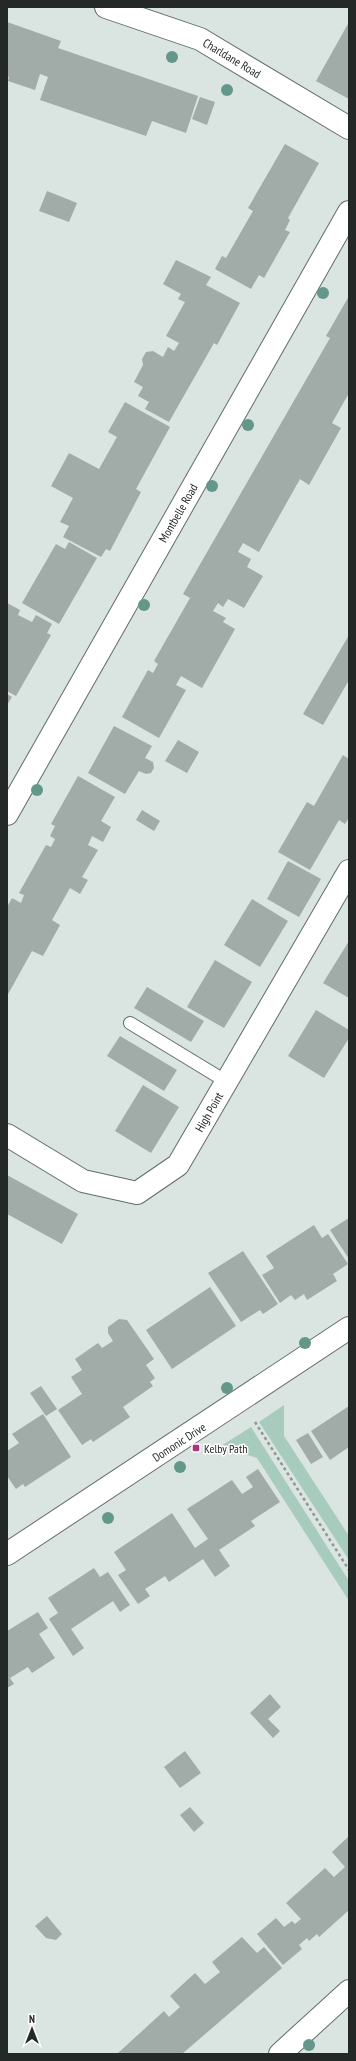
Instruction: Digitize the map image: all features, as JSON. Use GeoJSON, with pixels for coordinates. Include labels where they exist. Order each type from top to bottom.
{"type":"FeatureCollection","features":[{"type":"Feature","properties":{"kind":"street","name":"Charldane Road"},"geometry":{"type":"LineString","coordinates":[[106,7],[200,39],[349,128]]}},
{"type":"Feature","properties":{"kind":"street","name":"Montbelle Road"},"geometry":{"type":"LineString","coordinates":[[7,814],[349,212]]}},
{"type":"Feature","properties":{"kind":"street","name":"High Point"},"geometry":{"type":"LineString","coordinates":[[7,1135],[83,1181],[137,1193],[178,1165],[227,1082],[343,894],[349,871]]}},
{"type":"Feature","properties":{"kind":"street","name":"Domonic Drive"},"geometry":{"type":"LineString","coordinates":[[7,1554],[241,1401],[349,1328]]}},
{"type":"Feature","properties":{"kind":"street"},"geometry":{"type":"LineString","coordinates":[[280,2054],[349,1991]]}},
{"type":"Feature","properties":{"kind":"lane"},"geometry":{"type":"LineString","coordinates":[[130,1023],[227,1082]]}},
{"type":"Feature","properties":{"kind":"path"},"geometry":{"type":"LineString","coordinates":[[241,1401],[349,1570]]}},
{"type":"Feature","properties":{"kind":"green space"},"geometry":{"type":"Polygon","coordinates":[[[284,1405],[284,1436],[349,1536],[349,1560],[259,1422],[284,1405]]]}},
{"type":"Feature","properties":{"kind":"green space"},"geometry":{"type":"Polygon","coordinates":[[[251,1427],[349,1581],[349,1601],[257,1458],[221,1446],[251,1427]]]}},
{"type":"Feature","properties":{"kind":"building"},"geometry":{"type":"Polygon","coordinates":[[[7,22],[61,41],[58,48],[198,96],[186,133],[152,121],[146,136],[40,100],[48,77],[40,74],[35,90],[8,81],[7,22]]]}},
{"type":"Feature","properties":{"kind":"building"},"geometry":{"type":"Polygon","coordinates":[[[349,22],[349,99],[316,81],[349,22]]]}},
{"type":"Feature","properties":{"kind":"building"},"geometry":{"type":"Polygon","coordinates":[[[200,97],[215,102],[207,125],[192,119],[200,97]]]}},
{"type":"Feature","properties":{"kind":"building"},"geometry":{"type":"Polygon","coordinates":[[[285,144],[319,163],[288,218],[290,220],[285,230],[290,232],[264,278],[259,275],[251,289],[215,269],[222,256],[226,258],[253,211],[248,208],[285,144]]]}},
{"type":"Feature","properties":{"kind":"building"},"geometry":{"type":"Polygon","coordinates":[[[47,191],[77,203],[69,222],[39,211],[47,191]]]}},
{"type":"Feature","properties":{"kind":"building"},"geometry":{"type":"Polygon","coordinates":[[[176,260],[211,277],[206,285],[240,303],[217,345],[214,343],[169,422],[145,409],[149,402],[138,396],[143,387],[134,382],[143,365],[142,359],[146,352],[153,351],[163,357],[168,347],[174,351],[179,343],[166,336],[185,302],[178,299],[181,294],[163,284],[176,260]]]}},
{"type":"Feature","properties":{"kind":"building"},"geometry":{"type":"Polygon","coordinates":[[[349,296],[349,393],[332,423],[341,428],[309,485],[300,479],[259,552],[243,543],[238,552],[251,559],[247,567],[263,576],[244,608],[228,599],[223,607],[218,603],[213,611],[226,618],[223,622],[235,629],[202,688],[181,676],[176,685],[186,690],[159,738],[122,717],[148,670],[153,673],[158,664],[154,661],[190,598],[183,594],[330,338],[326,336],[349,296]]]}},
{"type":"Feature","properties":{"kind":"building"},"geometry":{"type":"Polygon","coordinates":[[[125,402],[170,427],[136,489],[141,492],[110,551],[106,549],[101,557],[63,537],[69,526],[60,522],[73,498],[51,486],[69,453],[99,469],[117,437],[108,432],[125,402]]]}},
{"type":"Feature","properties":{"kind":"building"},"geometry":{"type":"Polygon","coordinates":[[[69,542],[97,558],[59,624],[22,603],[56,544],[65,549],[69,542]]]}},
{"type":"Feature","properties":{"kind":"building"},"geometry":{"type":"Polygon","coordinates":[[[7,603],[20,610],[18,615],[32,622],[36,615],[52,624],[47,633],[51,635],[16,696],[7,691],[7,603]]]}},
{"type":"Feature","properties":{"kind":"building"},"geometry":{"type":"Polygon","coordinates":[[[349,635],[349,680],[323,725],[303,714],[349,635]]]}},
{"type":"Feature","properties":{"kind":"building"},"geometry":{"type":"Polygon","coordinates":[[[7,694],[12,697],[7,705],[7,694]]]}},
{"type":"Feature","properties":{"kind":"building"},"geometry":{"type":"Polygon","coordinates":[[[114,726],[152,746],[145,758],[153,762],[154,768],[151,773],[146,774],[139,771],[125,794],[88,773],[114,726]]]}},
{"type":"Feature","properties":{"kind":"building"},"geometry":{"type":"Polygon","coordinates":[[[178,740],[199,752],[187,773],[165,761],[178,740]]]}},
{"type":"Feature","properties":{"kind":"building"},"geometry":{"type":"Polygon","coordinates":[[[343,755],[349,759],[349,818],[345,824],[339,820],[310,870],[278,852],[307,802],[314,806],[343,755]]]}},
{"type":"Feature","properties":{"kind":"building"},"geometry":{"type":"Polygon","coordinates":[[[78,776],[115,797],[101,821],[111,827],[103,842],[92,836],[88,845],[98,850],[82,877],[88,880],[80,894],[70,888],[52,920],[60,925],[43,956],[32,951],[7,996],[7,907],[12,898],[21,903],[24,895],[19,893],[46,845],[51,847],[55,839],[50,836],[55,826],[51,824],[78,776]]]}},
{"type":"Feature","properties":{"kind":"building"},"geometry":{"type":"Polygon","coordinates":[[[142,810],[160,821],[154,831],[136,820],[142,810]]]}},
{"type":"Feature","properties":{"kind":"building"},"geometry":{"type":"Polygon","coordinates":[[[288,861],[321,879],[299,917],[267,899],[288,861]]]}},
{"type":"Feature","properties":{"kind":"building"},"geometry":{"type":"Polygon","coordinates":[[[252,899],[288,921],[260,967],[224,945],[252,899]]]}},
{"type":"Feature","properties":{"kind":"building"},"geometry":{"type":"Polygon","coordinates":[[[349,941],[349,998],[323,983],[349,941]]]}},
{"type":"Feature","properties":{"kind":"building"},"geometry":{"type":"Polygon","coordinates":[[[215,960],[252,982],[224,1028],[187,1007],[215,960]]]}},
{"type":"Feature","properties":{"kind":"building"},"geometry":{"type":"Polygon","coordinates":[[[147,987],[204,1021],[191,1042],[134,1008],[147,987]]]}},
{"type":"Feature","properties":{"kind":"building"},"geometry":{"type":"Polygon","coordinates":[[[316,1010],[349,1030],[349,1038],[324,1078],[288,1056],[316,1010]]]}},
{"type":"Feature","properties":{"kind":"building"},"geometry":{"type":"Polygon","coordinates":[[[120,1036],[177,1070],[164,1091],[107,1056],[120,1036]]]}},
{"type":"Feature","properties":{"kind":"building"},"geometry":{"type":"Polygon","coordinates":[[[143,1085],[179,1107],[151,1153],[115,1131],[143,1085]]]}},
{"type":"Feature","properties":{"kind":"building"},"geometry":{"type":"Polygon","coordinates":[[[7,1175],[78,1214],[62,1244],[7,1214],[7,1175]]]}},
{"type":"Feature","properties":{"kind":"building"},"geometry":{"type":"Polygon","coordinates":[[[349,1218],[349,1259],[330,1230],[349,1218]]]}},
{"type":"Feature","properties":{"kind":"building"},"geometry":{"type":"Polygon","coordinates":[[[314,1225],[322,1238],[328,1234],[348,1264],[333,1274],[337,1281],[307,1300],[304,1294],[295,1300],[291,1295],[280,1303],[262,1275],[274,1268],[266,1256],[314,1225]]]}},
{"type":"Feature","properties":{"kind":"building"},"geometry":{"type":"Polygon","coordinates":[[[243,1251],[278,1304],[263,1314],[260,1310],[241,1322],[208,1273],[243,1251]]]}},
{"type":"Feature","properties":{"kind":"building"},"geometry":{"type":"Polygon","coordinates":[[[210,1287],[236,1326],[172,1369],[146,1330],[210,1287]]]}},
{"type":"Feature","properties":{"kind":"building"},"geometry":{"type":"Polygon","coordinates":[[[119,1319],[127,1320],[154,1359],[146,1365],[155,1378],[150,1382],[153,1386],[123,1407],[130,1417],[93,1442],[91,1439],[82,1445],[58,1410],[82,1394],[71,1377],[82,1370],[75,1359],[98,1343],[102,1348],[113,1341],[108,1333],[108,1327],[119,1319]]]}},
{"type":"Feature","properties":{"kind":"building"},"geometry":{"type":"Polygon","coordinates":[[[41,1386],[57,1409],[46,1416],[30,1393],[41,1386]]]}},
{"type":"Feature","properties":{"kind":"building"},"geometry":{"type":"Polygon","coordinates":[[[349,1406],[349,1447],[330,1460],[311,1431],[349,1406]]]}},
{"type":"Feature","properties":{"kind":"building"},"geometry":{"type":"Polygon","coordinates":[[[43,1414],[71,1457],[25,1487],[23,1484],[16,1489],[7,1476],[7,1451],[19,1443],[12,1434],[43,1414]]]}},
{"type":"Feature","properties":{"kind":"building"},"geometry":{"type":"Polygon","coordinates":[[[308,1433],[323,1457],[311,1464],[296,1440],[308,1433]]]}},
{"type":"Feature","properties":{"kind":"building"},"geometry":{"type":"Polygon","coordinates":[[[258,1469],[280,1502],[251,1521],[255,1526],[219,1550],[230,1566],[215,1577],[203,1559],[169,1582],[165,1576],[145,1589],[150,1596],[138,1604],[118,1575],[126,1570],[114,1552],[172,1513],[195,1548],[208,1539],[187,1509],[232,1480],[242,1494],[253,1487],[246,1477],[258,1469]]]}},
{"type":"Feature","properties":{"kind":"building"},"geometry":{"type":"Polygon","coordinates":[[[94,1568],[100,1577],[108,1572],[130,1605],[120,1612],[113,1601],[71,1629],[84,1648],[73,1656],[49,1619],[58,1613],[48,1598],[94,1568]]]}},
{"type":"Feature","properties":{"kind":"building"},"geometry":{"type":"Polygon","coordinates":[[[38,1612],[48,1628],[39,1634],[55,1658],[32,1673],[28,1667],[10,1678],[14,1684],[7,1688],[7,1631],[38,1612]]]}},
{"type":"Feature","properties":{"kind":"building"},"geometry":{"type":"Polygon","coordinates":[[[270,1694],[281,1707],[268,1719],[280,1731],[273,1738],[250,1713],[270,1694]]]}},
{"type":"Feature","properties":{"kind":"building"},"geometry":{"type":"Polygon","coordinates":[[[185,1751],[201,1773],[180,1788],[164,1767],[185,1751]]]}},
{"type":"Feature","properties":{"kind":"building"},"geometry":{"type":"Polygon","coordinates":[[[190,1807],[204,1823],[194,1832],[180,1815],[190,1807]]]}},
{"type":"Feature","properties":{"kind":"building"},"geometry":{"type":"Polygon","coordinates":[[[349,1836],[349,1910],[319,1937],[317,1934],[309,1941],[307,1938],[299,1945],[302,1949],[283,1965],[257,1934],[276,1918],[284,1927],[292,1921],[295,1924],[301,1919],[286,1903],[325,1868],[334,1877],[345,1867],[332,1852],[349,1836]]]}},
{"type":"Feature","properties":{"kind":"building"},"geometry":{"type":"Polygon","coordinates":[[[47,1916],[62,1934],[56,1940],[46,1938],[35,1926],[47,1916]]]}},
{"type":"Feature","properties":{"kind":"building"},"geometry":{"type":"Polygon","coordinates":[[[242,1937],[257,1953],[264,1947],[282,1968],[182,2054],[117,2054],[164,2011],[169,2017],[180,2007],[170,1996],[195,1973],[205,1984],[220,1972],[212,1962],[242,1937]]]}},
{"type":"Feature","properties":{"kind":"place","name":"Kelby Path"},"geometry":{"type":"Point","coordinates":[196,1448]}}]}
